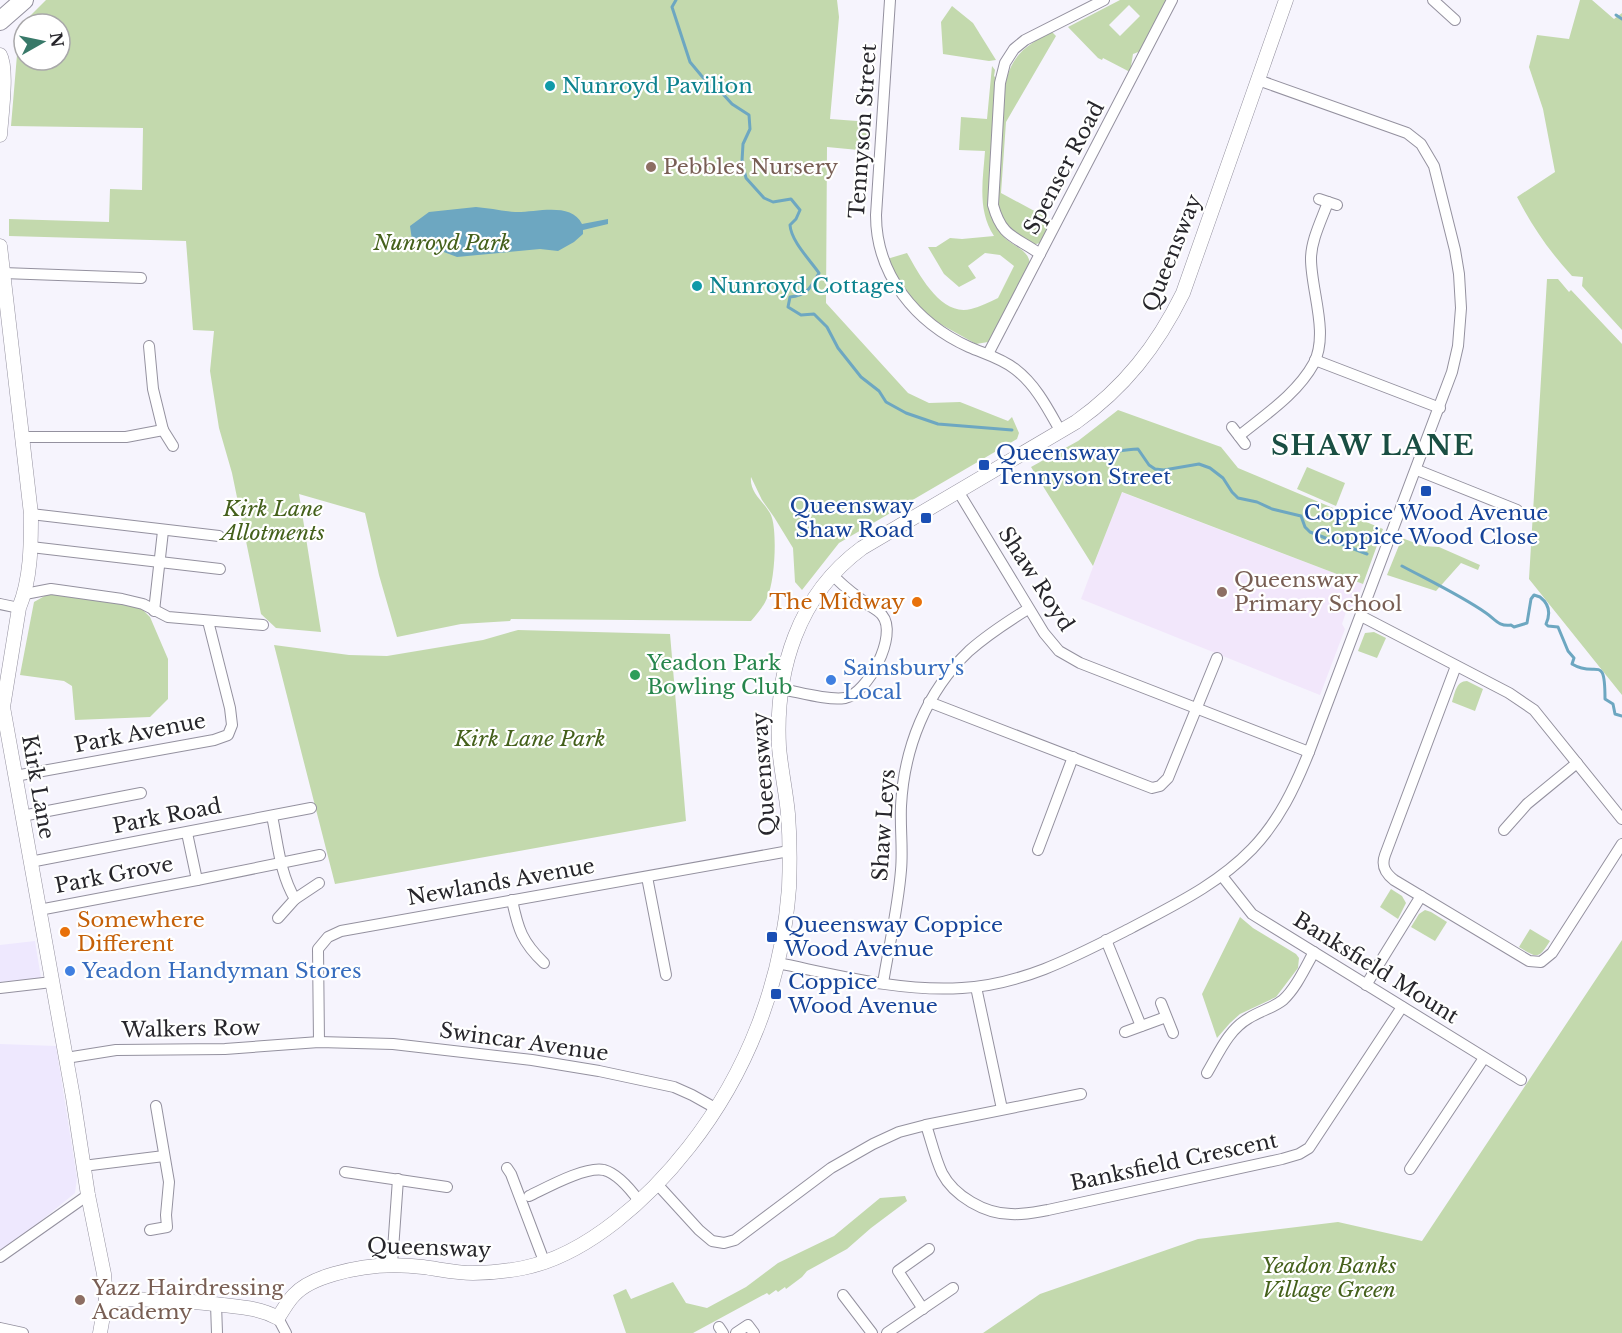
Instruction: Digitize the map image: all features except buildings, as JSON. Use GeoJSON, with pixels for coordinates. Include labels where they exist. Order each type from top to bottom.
{"type":"FeatureCollection","features":[{"type":"Feature","properties":{"kind":"main road"},"geometry":{"type":"LineString","coordinates":[[8,11],[24,0]]}},
{"type":"Feature","properties":{"kind":"street","name":"Tennyson Street"},"geometry":{"type":"LineString","coordinates":[[890,0],[876,215],[879,246],[885,264],[897,287],[917,312],[954,338],[1014,368],[1036,389],[1061,432]]}},
{"type":"Feature","properties":{"kind":"street"},"geometry":{"type":"LineString","coordinates":[[1040,254],[1010,236],[998,222],[993,205],[1002,72],[1014,49],[1025,40],[1104,0]]}},
{"type":"Feature","properties":{"kind":"street","name":"Spenser Road"},"geometry":{"type":"LineString","coordinates":[[988,354],[1172,0]]}},
{"type":"Feature","properties":{"kind":"street","name":"Queensway"},"geometry":{"type":"LineString","coordinates":[[278,1318],[295,1294],[311,1283],[326,1276],[362,1266],[392,1264],[470,1273],[498,1272],[527,1267],[571,1250],[639,1201],[690,1146],[717,1109],[754,1037],[766,1007],[778,963],[785,927],[789,851],[788,814],[779,748],[781,689],[787,662],[801,621],[819,589],[832,574],[862,548],[1061,432],[1117,389],[1138,366],[1164,328],[1186,283],[1286,0]]}},
{"type":"Feature","properties":{"kind":"street"},"geometry":{"type":"LineString","coordinates":[[1433,0],[1455,20]]}},
{"type":"Feature","properties":{"kind":"street"},"geometry":{"type":"LineString","coordinates":[[0,55],[3,84],[0,135]]}},
{"type":"Feature","properties":{"kind":"street"},"geometry":{"type":"LineString","coordinates":[[778,963],[883,983],[940,988],[976,987],[1028,975],[1064,961],[1106,940],[1198,892],[1222,876],[1253,848],[1275,821],[1291,793],[1309,752],[1440,408],[1458,346],[1461,291],[1450,231],[1434,166],[1421,144],[1407,133],[1258,80]]}},
{"type":"Feature","properties":{"kind":"street"},"geometry":{"type":"LineString","coordinates":[[1239,436],[1301,383],[1315,360],[1320,333],[1311,259],[1328,202]]}},
{"type":"Feature","properties":{"kind":"street","name":"Kirk Lane"},"geometry":{"type":"LineString","coordinates":[[0,246],[31,514],[31,547],[25,594],[19,608],[3,696],[3,732],[15,776],[66,1058],[88,1195],[104,1274],[106,1299],[100,1333]]}},
{"type":"Feature","properties":{"kind":"street"},"geometry":{"type":"LineString","coordinates":[[3,273],[141,278]]}},
{"type":"Feature","properties":{"kind":"street"},"geometry":{"type":"LineString","coordinates":[[149,346],[153,389],[163,430],[173,446]]}},
{"type":"Feature","properties":{"kind":"street"},"geometry":{"type":"LineString","coordinates":[[1315,360],[1440,408]]}},
{"type":"Feature","properties":{"kind":"street"},"geometry":{"type":"LineString","coordinates":[[21,437],[126,437],[163,430]]}},
{"type":"Feature","properties":{"kind":"street"},"geometry":{"type":"LineString","coordinates":[[1417,470],[1517,510]]}},
{"type":"Feature","properties":{"kind":"street","name":"Shaw Royd"},"geometry":{"type":"LineString","coordinates":[[958,491],[1028,609],[1052,643],[1068,657],[1309,752]]}},
{"type":"Feature","properties":{"kind":"street"},"geometry":{"type":"LineString","coordinates":[[31,514],[219,536]]}},
{"type":"Feature","properties":{"kind":"street"},"geometry":{"type":"LineString","coordinates":[[154,611],[163,531]]}},
{"type":"Feature","properties":{"kind":"street"},"geometry":{"type":"LineString","coordinates":[[31,547],[220,569]]}},
{"type":"Feature","properties":{"kind":"street"},"geometry":{"type":"LineString","coordinates":[[781,689],[838,698],[851,696],[861,688],[885,648],[887,628],[882,615],[841,584],[832,574]]}},
{"type":"Feature","properties":{"kind":"street"},"geometry":{"type":"LineString","coordinates":[[25,594],[51,589],[122,599],[142,604],[168,617],[264,625]]}},
{"type":"Feature","properties":{"kind":"street"},"geometry":{"type":"LineString","coordinates":[[0,604],[19,608]]}},
{"type":"Feature","properties":{"kind":"street","name":"Shaw Leys"},"geometry":{"type":"LineString","coordinates":[[883,983],[901,868],[901,807],[911,744],[929,702],[956,664],[991,633],[1028,609]]}},
{"type":"Feature","properties":{"kind":"street"},"geometry":{"type":"LineString","coordinates":[[1361,616],[1509,693],[1534,710],[1622,819]]}},
{"type":"Feature","properties":{"kind":"street","name":"Park Avenue"},"geometry":{"type":"LineString","coordinates":[[15,776],[214,740],[228,735],[232,725],[230,708],[208,621]]}},
{"type":"Feature","properties":{"kind":"street"},"geometry":{"type":"LineString","coordinates":[[929,702],[1152,788],[1160,786],[1168,777],[1217,657]]}},
{"type":"Feature","properties":{"kind":"street"},"geometry":{"type":"LineString","coordinates":[[1456,666],[1383,861],[1384,870],[1389,877],[1528,961],[1540,962],[1552,953],[1622,844]]}},
{"type":"Feature","properties":{"kind":"street"},"geometry":{"type":"LineString","coordinates":[[1038,849],[1073,758]]}},
{"type":"Feature","properties":{"kind":"street"},"geometry":{"type":"LineString","coordinates":[[1503,830],[1527,804],[1577,763]]}},
{"type":"Feature","properties":{"kind":"street"},"geometry":{"type":"LineString","coordinates":[[22,816],[141,793]]}},
{"type":"Feature","properties":{"kind":"street","name":"Park Road"},"geometry":{"type":"LineString","coordinates":[[30,862],[311,808]]}},
{"type":"Feature","properties":{"kind":"street"},"geometry":{"type":"LineString","coordinates":[[272,816],[282,863],[289,888],[295,899]]}},
{"type":"Feature","properties":{"kind":"street","name":"Park Grove"},"geometry":{"type":"LineString","coordinates":[[187,833],[197,880]]}},
{"type":"Feature","properties":{"kind":"street","name":"Newlands Avenue"},"geometry":{"type":"LineString","coordinates":[[319,1042],[318,949],[328,937],[341,931],[789,851]]}},
{"type":"Feature","properties":{"kind":"street","name":"Park Grove"},"geometry":{"type":"LineString","coordinates":[[39,910],[320,855]]}},
{"type":"Feature","properties":{"kind":"street","name":"Banksfield Mount"},"geometry":{"type":"LineString","coordinates":[[1222,876],[1252,914],[1521,1080]]}},
{"type":"Feature","properties":{"kind":"street"},"geometry":{"type":"LineString","coordinates":[[647,877],[666,975]]}},
{"type":"Feature","properties":{"kind":"street"},"geometry":{"type":"LineString","coordinates":[[278,918],[295,899],[319,883]]}},
{"type":"Feature","properties":{"kind":"street"},"geometry":{"type":"LineString","coordinates":[[1366,985],[1421,896]]}},
{"type":"Feature","properties":{"kind":"street"},"geometry":{"type":"LineString","coordinates":[[512,900],[518,928],[531,950],[544,963]]}},
{"type":"Feature","properties":{"kind":"street"},"geometry":{"type":"LineString","coordinates":[[1106,940],[1141,1026]]}},
{"type":"Feature","properties":{"kind":"street"},"geometry":{"type":"LineString","coordinates":[[1207,1073],[1230,1034],[1250,1017],[1282,1000],[1314,952]]}},
{"type":"Feature","properties":{"kind":"street"},"geometry":{"type":"LineString","coordinates":[[0,988],[52,982]]}},
{"type":"Feature","properties":{"kind":"street"},"geometry":{"type":"LineString","coordinates":[[976,987],[1002,1109]]}},
{"type":"Feature","properties":{"kind":"street"},"geometry":{"type":"LineString","coordinates":[[1161,1003],[1173,1033]]}},
{"type":"Feature","properties":{"kind":"street","name":"Banksfield Crescent"},"geometry":{"type":"LineString","coordinates":[[926,1125],[940,1168],[948,1181],[973,1203],[1008,1215],[1048,1210],[1282,1159],[1309,1148],[1402,1007]]}},
{"type":"Feature","properties":{"kind":"street"},"geometry":{"type":"LineString","coordinates":[[1125,1032],[1166,1017]]}},
{"type":"Feature","properties":{"kind":"street","name":"Walkers Row"},"geometry":{"type":"LineString","coordinates":[[66,1058],[116,1050],[225,1048],[319,1042]]}},
{"type":"Feature","properties":{"kind":"street","name":"Swincar Avenue"},"geometry":{"type":"LineString","coordinates":[[319,1042],[393,1044],[532,1060],[599,1071],[674,1087],[717,1109]]}},
{"type":"Feature","properties":{"kind":"street"},"geometry":{"type":"LineString","coordinates":[[1410,1169],[1484,1058]]}},
{"type":"Feature","properties":{"kind":"street"},"geometry":{"type":"LineString","coordinates":[[657,1184],[699,1230],[712,1241],[724,1243],[735,1240],[840,1164],[873,1144],[899,1132],[1081,1094]]}},
{"type":"Feature","properties":{"kind":"street"},"geometry":{"type":"LineString","coordinates":[[150,1230],[167,1227],[169,1182],[156,1106]]}},
{"type":"Feature","properties":{"kind":"street"},"geometry":{"type":"LineString","coordinates":[[83,1166],[164,1156]]}},
{"type":"Feature","properties":{"kind":"street"},"geometry":{"type":"LineString","coordinates":[[507,1168],[544,1261]]}},
{"type":"Feature","properties":{"kind":"street"},"geometry":{"type":"LineString","coordinates":[[528,1196],[579,1173],[604,1170],[620,1180],[639,1201]]}},
{"type":"Feature","properties":{"kind":"street"},"geometry":{"type":"LineString","coordinates":[[345,1172],[447,1187]]}},
{"type":"Feature","properties":{"kind":"street"},"geometry":{"type":"LineString","coordinates":[[392,1264],[398,1179]]}},
{"type":"Feature","properties":{"kind":"street"},"geometry":{"type":"LineString","coordinates":[[0,1257],[88,1195]]}},
{"type":"Feature","properties":{"kind":"street"},"geometry":{"type":"LineString","coordinates":[[923,1309],[898,1271],[929,1249]]}},
{"type":"Feature","properties":{"kind":"street"},"geometry":{"type":"LineString","coordinates":[[887,1333],[953,1288]]}},
{"type":"Feature","properties":{"kind":"street"},"geometry":{"type":"LineString","coordinates":[[843,1295],[872,1333]]}},
{"type":"Feature","properties":{"kind":"street"},"geometry":{"type":"LineString","coordinates":[[106,1299],[164,1299],[264,1310],[278,1318],[286,1333]]}},
{"type":"Feature","properties":{"kind":"street"},"geometry":{"type":"LineString","coordinates":[[216,1304],[217,1333]]}},
{"type":"Feature","properties":{"kind":"street"},"geometry":{"type":"LineString","coordinates":[[736,1333],[748,1325],[753,1333]]}},
{"type":"Feature","properties":{"kind":"street"},"geometry":{"type":"LineString","coordinates":[[0,1328],[23,1333]]}},
{"type":"Feature","properties":{"kind":"shaded area","name":"Queensway Primary School"},"geometry":{"type":"Polygon","coordinates":[[[1121,492],[1363,584],[1353,610],[1346,612],[1342,624],[1345,629],[1320,695],[1081,599],[1121,492]]]}},
{"type":"Feature","properties":{"kind":"shaded area"},"geometry":{"type":"Polygon","coordinates":[[[35,941],[41,978],[0,982],[0,945],[35,941]]]}},
{"type":"Feature","properties":{"kind":"shaded area"},"geometry":{"type":"Polygon","coordinates":[[[0,1044],[56,1046],[77,1178],[75,1193],[0,1254],[0,1044]]]}},
{"type":"Feature","properties":{"kind":"green space","name":"Nunroyd Park"},"geometry":{"type":"Polygon","coordinates":[[[46,0],[837,0],[839,17],[830,119],[871,122],[869,151],[827,147],[826,303],[908,393],[929,403],[960,402],[1008,421],[1012,417],[1019,433],[1017,439],[839,543],[802,590],[795,582],[793,548],[762,500],[751,477],[753,489],[772,518],[775,546],[770,590],[764,604],[751,621],[511,619],[510,621],[461,624],[397,637],[379,575],[365,513],[299,494],[321,632],[276,628],[261,614],[232,473],[219,428],[210,371],[214,331],[193,330],[186,241],[9,236],[9,219],[109,222],[110,189],[142,190],[143,128],[11,126],[16,72],[72,72],[72,12],[34,12],[46,0]]]}},
{"type":"Feature","properties":{"kind":"green space"},"geometry":{"type":"Polygon","coordinates":[[[1120,0],[1168,0],[1141,51],[1133,54],[1130,72],[1103,58],[1102,60],[1098,58],[1068,27],[1120,0]],[[1129,5],[1109,25],[1120,36],[1140,16],[1129,5]]]}},
{"type":"Feature","properties":{"kind":"green space"},"geometry":{"type":"Polygon","coordinates":[[[1580,0],[1592,0],[1614,19],[1622,13],[1622,330],[1582,286],[1583,277],[1572,276],[1556,257],[1535,228],[1517,197],[1555,172],[1543,109],[1529,67],[1537,35],[1569,39],[1580,0]]]}},
{"type":"Feature","properties":{"kind":"green space"},"geometry":{"type":"Polygon","coordinates":[[[952,6],[973,23],[996,60],[943,54],[941,22],[952,6]]]}},
{"type":"Feature","properties":{"kind":"green space"},"geometry":{"type":"Polygon","coordinates":[[[1052,32],[1056,36],[1006,122],[1001,193],[1051,220],[1052,225],[1040,243],[1032,245],[1006,225],[997,203],[1005,87],[1007,77],[1020,53],[1052,32]]]}},
{"type":"Feature","properties":{"kind":"green space"},"geometry":{"type":"Polygon","coordinates":[[[992,66],[997,79],[994,221],[1005,238],[1028,256],[1030,266],[988,342],[976,344],[926,316],[897,281],[887,259],[907,253],[932,292],[950,307],[960,310],[971,309],[998,298],[1014,266],[1000,255],[985,253],[968,266],[976,278],[959,287],[944,274],[928,247],[936,247],[950,238],[994,236],[983,205],[985,151],[959,150],[961,117],[987,119],[992,66]]]}},
{"type":"Feature","properties":{"kind":"green space"},"geometry":{"type":"Polygon","coordinates":[[[1547,279],[1558,279],[1569,292],[1571,290],[1622,344],[1622,695],[1529,579],[1547,279]]]}},
{"type":"Feature","properties":{"kind":"green space"},"geometry":{"type":"Polygon","coordinates":[[[1118,410],[1221,447],[1238,468],[1383,529],[1363,584],[1122,492],[1093,566],[1031,467],[1078,441],[1118,410]]]}},
{"type":"Feature","properties":{"kind":"green space"},"geometry":{"type":"Polygon","coordinates":[[[1307,467],[1345,483],[1336,506],[1297,489],[1307,467]]]}},
{"type":"Feature","properties":{"kind":"green space"},"geometry":{"type":"Polygon","coordinates":[[[1402,538],[1423,546],[1439,547],[1480,565],[1478,570],[1461,563],[1436,591],[1387,575],[1402,538]]]}},
{"type":"Feature","properties":{"kind":"green space"},"geometry":{"type":"Polygon","coordinates":[[[50,593],[127,603],[141,608],[150,617],[168,659],[168,699],[150,717],[75,720],[72,686],[64,681],[20,675],[34,602],[50,593]]]}},
{"type":"Feature","properties":{"kind":"green space","name":"Kirk Lane Park"},"geometry":{"type":"Polygon","coordinates":[[[518,630],[670,634],[686,821],[335,884],[274,645],[349,655],[387,656],[483,640],[518,630]]]}},
{"type":"Feature","properties":{"kind":"green space"},"geometry":{"type":"Polygon","coordinates":[[[1374,632],[1386,638],[1377,658],[1358,651],[1365,633],[1374,632]]]}},
{"type":"Feature","properties":{"kind":"green space"},"geometry":{"type":"Polygon","coordinates":[[[1467,681],[1483,689],[1475,711],[1452,702],[1458,685],[1467,681]]]}},
{"type":"Feature","properties":{"kind":"green space"},"geometry":{"type":"Polygon","coordinates":[[[1391,889],[1402,896],[1406,903],[1398,919],[1380,907],[1391,889]]]}},
{"type":"Feature","properties":{"kind":"green space"},"geometry":{"type":"Polygon","coordinates":[[[1425,910],[1447,922],[1435,941],[1411,927],[1419,914],[1425,910]]]}},
{"type":"Feature","properties":{"kind":"green space"},"geometry":{"type":"Polygon","coordinates":[[[1240,917],[1253,928],[1296,954],[1299,958],[1298,968],[1276,997],[1240,1014],[1217,1038],[1202,994],[1240,917]]]}},
{"type":"Feature","properties":{"kind":"green space"},"geometry":{"type":"Polygon","coordinates":[[[1530,929],[1550,941],[1543,952],[1537,955],[1519,947],[1530,929]]]}},
{"type":"Feature","properties":{"kind":"green space","name":"Yeadon Banks Village Green"},"geometry":{"type":"Polygon","coordinates":[[[1622,940],[1622,1333],[983,1333],[1040,1294],[1198,1239],[1338,1222],[1422,1241],[1622,940]]]}},
{"type":"Feature","properties":{"kind":"green space"},"geometry":{"type":"Polygon","coordinates":[[[905,1196],[907,1201],[847,1249],[807,1271],[786,1289],[785,1287],[778,1292],[776,1290],[769,1295],[767,1293],[693,1333],[626,1333],[613,1295],[626,1289],[631,1299],[673,1282],[686,1303],[707,1308],[746,1287],[778,1263],[834,1236],[880,1198],[905,1196]]]}},
{"type":"Feature","properties":{"kind":"water"},"geometry":{"type":"Polygon","coordinates":[[[476,207],[515,212],[561,210],[577,217],[582,224],[608,219],[608,224],[583,230],[583,234],[574,242],[558,251],[540,249],[457,257],[412,240],[410,226],[429,212],[476,207]]]}},
{"type":"Feature","properties":{"kind":"waterway"},"geometry":{"type":"LineString","coordinates":[[676,0],[672,7],[690,62],[710,86],[749,115],[750,129],[743,144],[742,161],[746,178],[764,198],[773,202],[791,199],[800,210],[790,225],[791,231],[797,244],[819,273],[808,290],[801,295],[790,297],[788,307],[801,315],[814,314],[827,327],[838,348],[861,377],[879,391],[886,402],[906,413],[938,424],[1012,430]]}},
{"type":"Feature","properties":{"kind":"waterway"},"geometry":{"type":"LineString","coordinates":[[1616,15],[1622,19]]}},
{"type":"Feature","properties":{"kind":"waterway"},"geometry":{"type":"LineString","coordinates":[[1081,452],[1103,454],[1138,449],[1149,465],[1155,469],[1164,470],[1199,464],[1210,468],[1223,478],[1238,498],[1301,516],[1305,527],[1310,532],[1367,554]]}},
{"type":"Feature","properties":{"kind":"waterway"},"geometry":{"type":"LineString","coordinates":[[1402,566],[1466,600],[1503,625],[1514,627],[1527,623],[1531,599],[1534,595],[1540,597],[1548,609],[1546,624],[1558,627],[1568,651],[1574,658],[1572,664],[1601,671],[1605,685],[1605,699],[1613,704],[1615,714],[1622,716]]}},
{"type":"Feature","properties":{"kind":"place","name":"Nunroyd Pavilion"},"geometry":{"type":"Point","coordinates":[550,86]}},
{"type":"Feature","properties":{"kind":"place","name":"Pebbles Nursery"},"geometry":{"type":"Point","coordinates":[651,167]}},
{"type":"Feature","properties":{"kind":"place","name":"Nunroyd Cottages"},"geometry":{"type":"Point","coordinates":[697,286]}},
{"type":"Feature","properties":{"kind":"place","name":"Queensway Tennyson Street"},"geometry":{"type":"Point","coordinates":[984,465]}},
{"type":"Feature","properties":{"kind":"place","name":"Coppice Wood Avenue Coppice Wood Close"},"geometry":{"type":"Point","coordinates":[1426,491]}},
{"type":"Feature","properties":{"kind":"place","name":"Queensway Shaw Road"},"geometry":{"type":"Point","coordinates":[926,518]}},
{"type":"Feature","properties":{"kind":"place","name":"Queensway Primary School"},"geometry":{"type":"Point","coordinates":[1222,592]}},
{"type":"Feature","properties":{"kind":"place","name":"The Midway"},"geometry":{"type":"Point","coordinates":[917,602]}},
{"type":"Feature","properties":{"kind":"place","name":"Yeadon Park Bowling Club"},"geometry":{"type":"Point","coordinates":[635,675]}},
{"type":"Feature","properties":{"kind":"place","name":"Sainsbury's Local"},"geometry":{"type":"Point","coordinates":[831,680]}},
{"type":"Feature","properties":{"kind":"place","name":"Somewhere Different"},"geometry":{"type":"Point","coordinates":[65,932]}},
{"type":"Feature","properties":{"kind":"place","name":"Queensway Coppice Wood Avenue"},"geometry":{"type":"Point","coordinates":[772,937]}},
{"type":"Feature","properties":{"kind":"place","name":"Yeadon Handyman Stores"},"geometry":{"type":"Point","coordinates":[70,971]}},
{"type":"Feature","properties":{"kind":"place","name":"Coppice Wood Avenue"},"geometry":{"type":"Point","coordinates":[776,994]}},
{"type":"Feature","properties":{"kind":"place","name":"Yazz Hairdressing Academy"},"geometry":{"type":"Point","coordinates":[80,1300]}},
{"type":"Feature","properties":{"kind":"district","name":"SHAW LANE"},"geometry":{"type":"Point","coordinates":[1373,445]}},
{"type":"Feature","properties":{"kind":"park label","name":"Kirk Lane Allotments"},"geometry":{"type":"Point","coordinates":[273,521]}}]}
